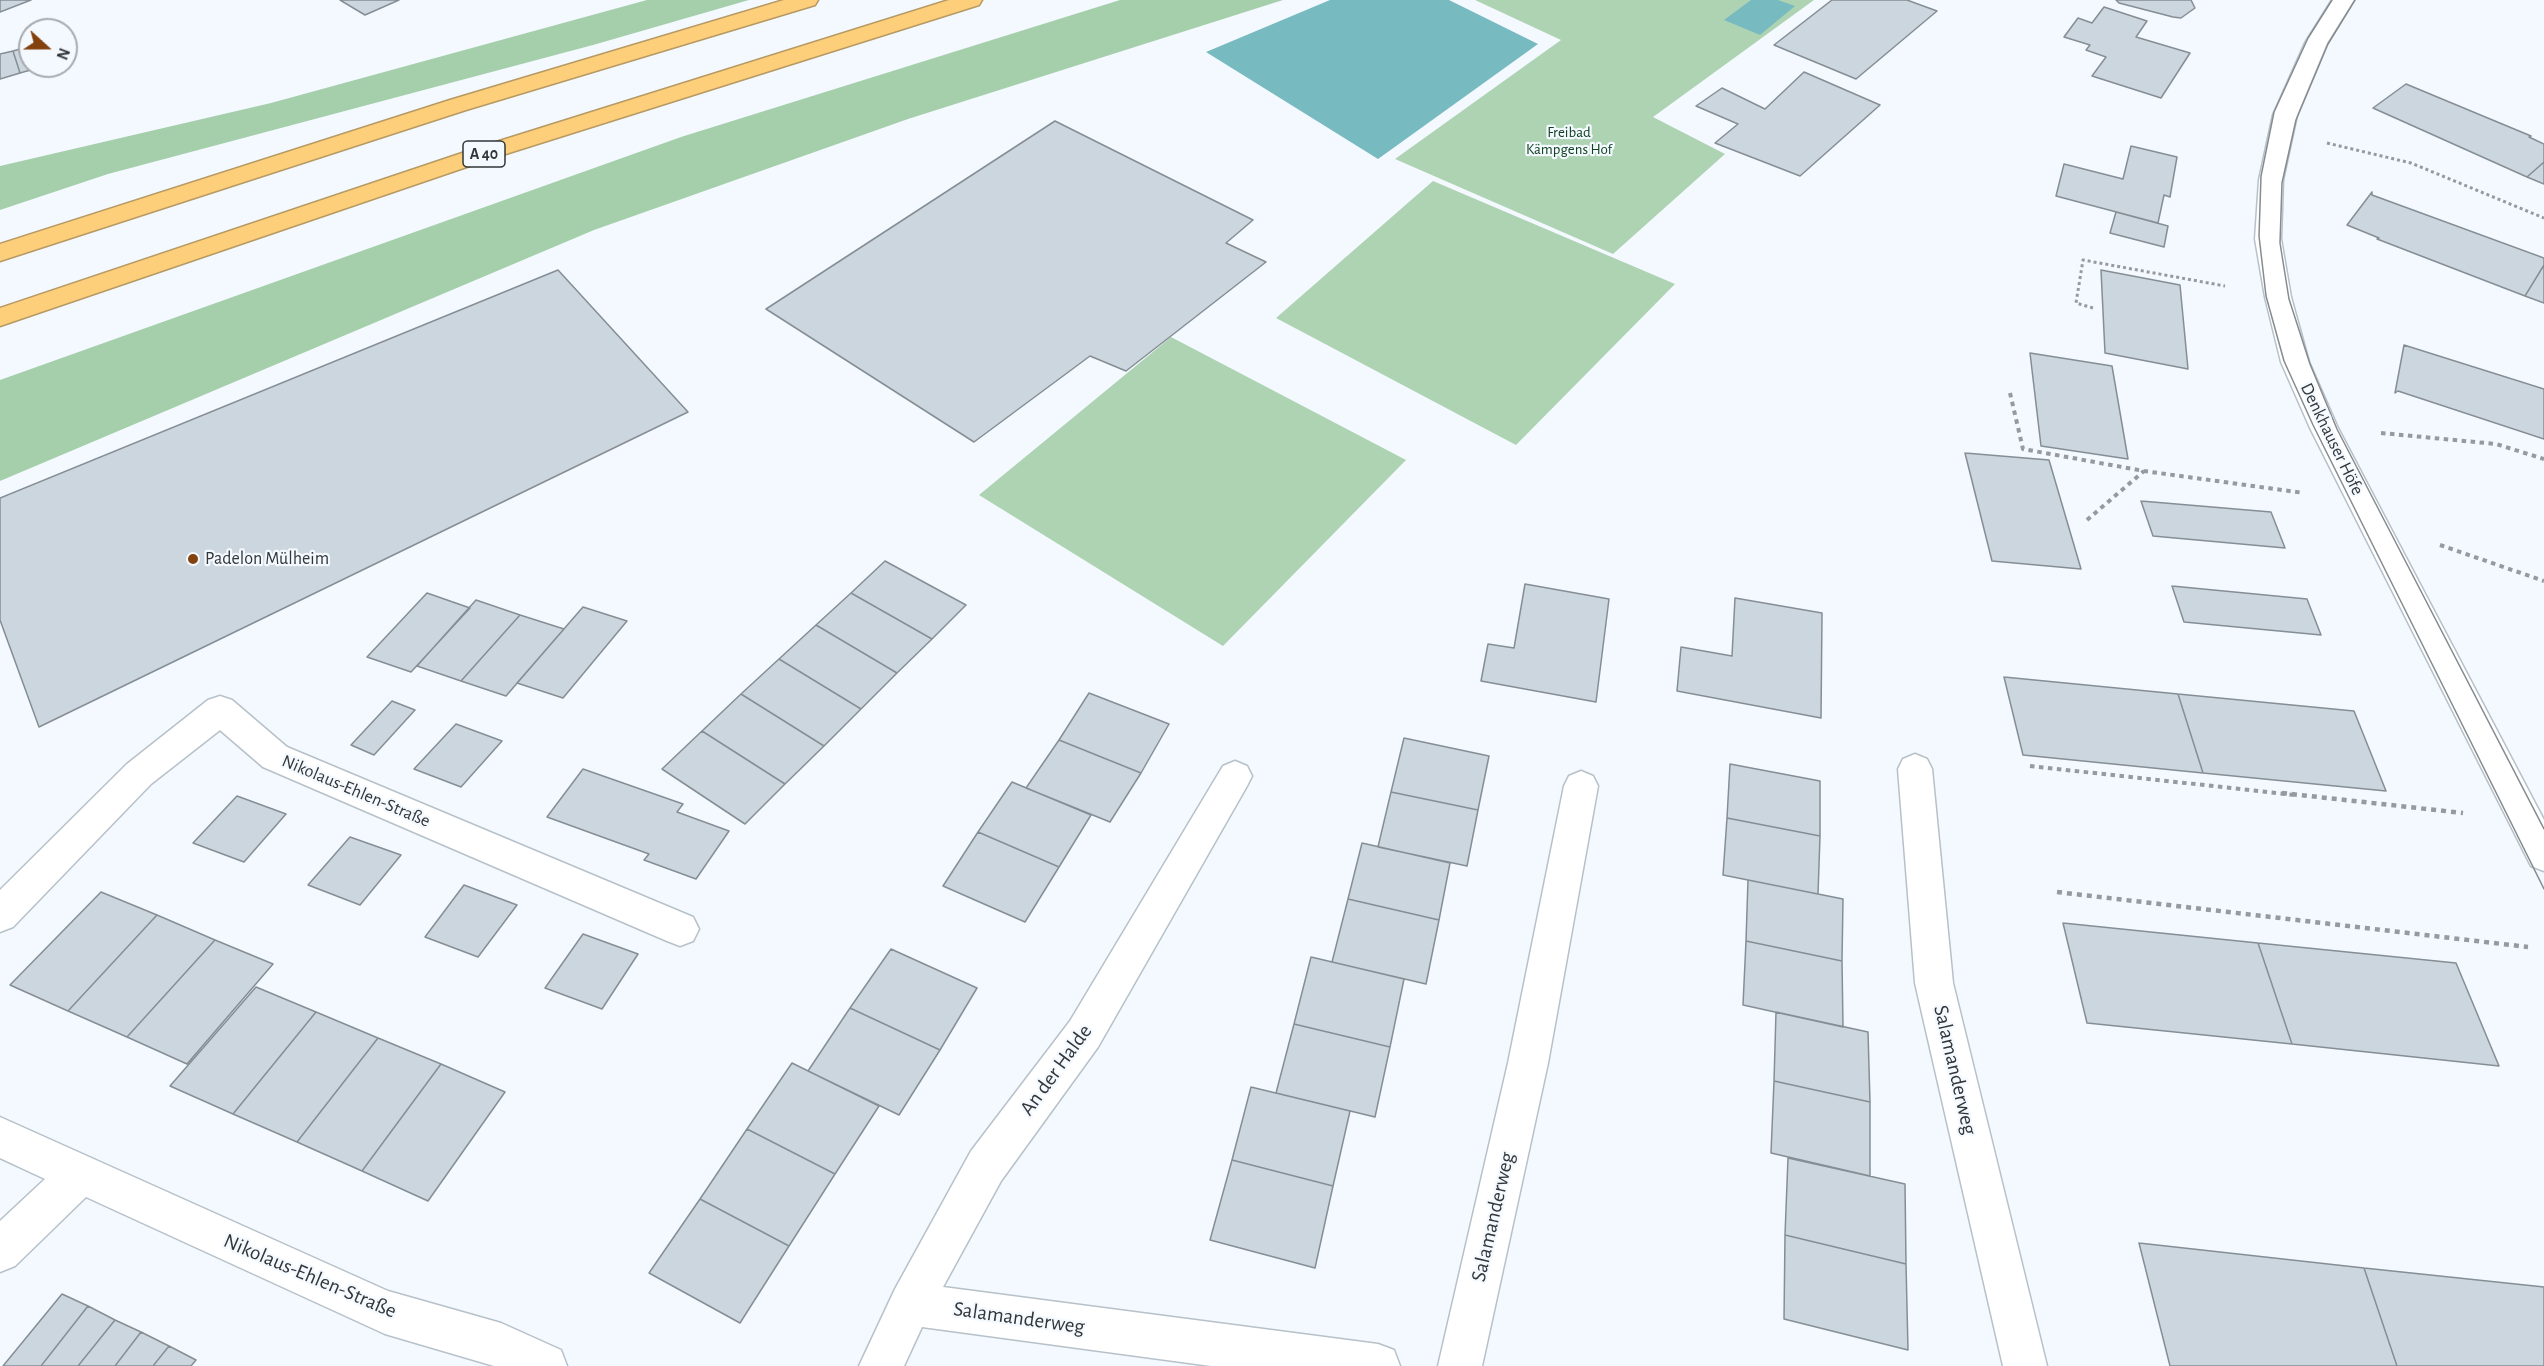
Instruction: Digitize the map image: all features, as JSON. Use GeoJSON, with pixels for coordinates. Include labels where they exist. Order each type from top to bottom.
{"type":"FeatureCollection","features":[{"type":"Feature","properties":{"kind":"highway"},"geometry":{"type":"LineString","coordinates":[[0,253],[458,105],[807,0]]}},
{"type":"Feature","properties":{"kind":"highway","name":"A 40"},"geometry":{"type":"LineString","coordinates":[[0,317],[485,153],[971,0]]}},
{"type":"Feature","properties":{"kind":"street","name":"Denkhauser Höfe"},"geometry":{"type":"LineString","coordinates":[[2343,0],[2316,43],[2285,115],[2281,132],[2271,180],[2268,239],[2278,297],[2295,362],[2324,428],[2544,855]]}},
{"type":"Feature","properties":{"kind":"street","name":"Nikolaus-Ehlen-Straße"},"geometry":{"type":"LineString","coordinates":[[0,915],[139,774],[220,710],[275,757],[680,929]]}},
{"type":"Feature","properties":{"kind":"street","name":"Salamanderweg"},"geometry":{"type":"LineString","coordinates":[[1916,769],[1934,983],[2025,1366]]}},
{"type":"Feature","properties":{"kind":"street","name":"An der Halde"},"geometry":{"type":"LineString","coordinates":[[881,1366],[910,1304],[986,1166],[1084,1034],[1235,776]]}},
{"type":"Feature","properties":{"kind":"street","name":"Salamanderweg"},"geometry":{"type":"LineString","coordinates":[[1460,1366],[1528,1063],[1581,786]]}},
{"type":"Feature","properties":{"kind":"street","name":"Nikolaus-Ehlen-Straße"},"geometry":{"type":"LineString","coordinates":[[0,1137],[385,1312],[486,1339],[544,1366]]}},
{"type":"Feature","properties":{"kind":"street"},"geometry":{"type":"LineString","coordinates":[[0,1251],[80,1174]]}},
{"type":"Feature","properties":{"kind":"street","name":"Salamanderweg"},"geometry":{"type":"LineString","coordinates":[[910,1304],[1378,1366]]}},
{"type":"Feature","properties":{"kind":"path"},"geometry":{"type":"LineString","coordinates":[[2281,132],[2411,163],[2544,218]]}},
{"type":"Feature","properties":{"kind":"path"},"geometry":{"type":"LineString","coordinates":[[2093,308],[2076,303],[2083,260],[2225,286]]}},
{"type":"Feature","properties":{"kind":"path"},"geometry":{"type":"LineString","coordinates":[[2010,393],[2024,449],[2144,471],[2305,493]]}},
{"type":"Feature","properties":{"kind":"path"},"geometry":{"type":"LineString","coordinates":[[2324,428],[2496,444],[2544,459]]}},
{"type":"Feature","properties":{"kind":"path"},"geometry":{"type":"LineString","coordinates":[[2087,520],[2144,471]]}},
{"type":"Feature","properties":{"kind":"path"},"geometry":{"type":"LineString","coordinates":[[2490,562],[2544,581]]}},
{"type":"Feature","properties":{"kind":"path"},"geometry":{"type":"LineString","coordinates":[[2030,766],[2463,813]]}},
{"type":"Feature","properties":{"kind":"path"},"geometry":{"type":"LineString","coordinates":[[2057,892],[2528,947]]}},
{"type":"Feature","properties":{"kind":"green space"},"geometry":{"type":"Polygon","coordinates":[[[647,0],[749,0],[593,45],[108,174],[0,210],[0,166],[271,103],[647,0]]]}},
{"type":"Feature","properties":{"kind":"green space"},"geometry":{"type":"Polygon","coordinates":[[[1120,0],[1283,0],[908,119],[594,230],[0,481],[0,380],[681,137],[1120,0]]]}},
{"type":"Feature","properties":{"kind":"green space","name":"Freibad Kämpgens Hof"},"geometry":{"type":"Polygon","coordinates":[[[1475,0],[1814,0],[1653,117],[1725,154],[1613,254],[1395,159],[1561,40],[1475,0]]]}},
{"type":"Feature","properties":{"kind":"green space"},"geometry":{"type":"Polygon","coordinates":[[[1433,181],[1675,284],[1516,445],[1276,318],[1433,181]]]}},
{"type":"Feature","properties":{"kind":"green space"},"geometry":{"type":"Polygon","coordinates":[[[1171,337],[1406,460],[1223,646],[979,495],[1171,337]]]}},
{"type":"Feature","properties":{"kind":"water"},"geometry":{"type":"Polygon","coordinates":[[[1330,0],[1449,0],[1538,44],[1378,159],[1206,52],[1330,0]]]}},
{"type":"Feature","properties":{"kind":"water"},"geometry":{"type":"Polygon","coordinates":[[[1751,0],[1778,0],[1795,6],[1760,35],[1724,20],[1751,0]]]}},
{"type":"Feature","properties":{"kind":"building"},"geometry":{"type":"Polygon","coordinates":[[[0,0],[31,0],[0,12],[0,0]]]}},
{"type":"Feature","properties":{"kind":"building"},"geometry":{"type":"Polygon","coordinates":[[[340,0],[399,0],[365,15],[340,0]]]}},
{"type":"Feature","properties":{"kind":"building"},"geometry":{"type":"Polygon","coordinates":[[[1832,0],[1907,0],[1937,11],[1856,79],[1774,45],[1832,0]]]}},
{"type":"Feature","properties":{"kind":"building"},"geometry":{"type":"Polygon","coordinates":[[[2116,0],[2191,0],[2195,8],[2181,18],[2119,3],[2116,0]]]}},
{"type":"Feature","properties":{"kind":"building"},"geometry":{"type":"Polygon","coordinates":[[[2104,7],[2147,21],[2136,37],[2190,53],[2161,98],[2092,76],[2106,57],[2086,50],[2090,45],[2064,37],[2078,18],[2092,23],[2104,7]]]}},
{"type":"Feature","properties":{"kind":"building"},"geometry":{"type":"Polygon","coordinates":[[[18,50],[18,67],[13,51],[18,50]]]}},
{"type":"Feature","properties":{"kind":"building"},"geometry":{"type":"Polygon","coordinates":[[[13,51],[18,74],[0,79],[0,54],[13,51]]]}},
{"type":"Feature","properties":{"kind":"building"},"geometry":{"type":"Polygon","coordinates":[[[1804,72],[1880,105],[1800,176],[1715,143],[1738,124],[1696,106],[1722,88],[1765,109],[1804,72]]]}},
{"type":"Feature","properties":{"kind":"building"},"geometry":{"type":"Polygon","coordinates":[[[2406,84],[2531,136],[2529,137],[2544,144],[2544,162],[2527,177],[2373,108],[2406,84]]]}},
{"type":"Feature","properties":{"kind":"building"},"geometry":{"type":"Polygon","coordinates":[[[1055,121],[1253,220],[1226,243],[1266,262],[1126,371],[1090,356],[974,442],[766,309],[1055,121]]]}},
{"type":"Feature","properties":{"kind":"building"},"geometry":{"type":"Polygon","coordinates":[[[2131,146],[2177,157],[2170,197],[2164,195],[2158,223],[2056,196],[2064,164],[2123,179],[2131,146]]]}},
{"type":"Feature","properties":{"kind":"building"},"geometry":{"type":"Polygon","coordinates":[[[2544,162],[2544,184],[2527,177],[2544,162]]]}},
{"type":"Feature","properties":{"kind":"building"},"geometry":{"type":"Polygon","coordinates":[[[2372,192],[2372,195],[2544,258],[2544,265],[2525,296],[2377,239],[2379,238],[2347,225],[2372,192]]]}},
{"type":"Feature","properties":{"kind":"building"},"geometry":{"type":"Polygon","coordinates":[[[2116,212],[2168,226],[2164,247],[2110,233],[2116,212]]]}},
{"type":"Feature","properties":{"kind":"building"},"geometry":{"type":"Polygon","coordinates":[[[2544,265],[2544,303],[2525,296],[2544,265]]]}},
{"type":"Feature","properties":{"kind":"building","name":"Padelon Mülheim"},"geometry":{"type":"Polygon","coordinates":[[[558,270],[688,412],[39,727],[0,620],[0,498],[558,270]]]}},
{"type":"Feature","properties":{"kind":"building"},"geometry":{"type":"Polygon","coordinates":[[[2101,270],[2180,285],[2188,369],[2105,353],[2101,270]]]}},
{"type":"Feature","properties":{"kind":"building"},"geometry":{"type":"Polygon","coordinates":[[[2404,345],[2544,389],[2544,439],[2398,391],[2395,393],[2404,345]]]}},
{"type":"Feature","properties":{"kind":"building"},"geometry":{"type":"Polygon","coordinates":[[[2030,353],[2112,366],[2128,459],[2041,446],[2030,353]]]}},
{"type":"Feature","properties":{"kind":"building"},"geometry":{"type":"Polygon","coordinates":[[[1965,453],[2049,460],[2081,569],[1992,561],[1965,453]]]}},
{"type":"Feature","properties":{"kind":"building"},"geometry":{"type":"Polygon","coordinates":[[[2141,501],[2271,512],[2285,548],[2153,536],[2141,501]]]}},
{"type":"Feature","properties":{"kind":"building"},"geometry":{"type":"Polygon","coordinates":[[[885,561],[966,605],[932,639],[851,593],[885,561]]]}},
{"type":"Feature","properties":{"kind":"building"},"geometry":{"type":"Polygon","coordinates":[[[1525,584],[1609,599],[1596,702],[1481,681],[1488,644],[1514,648],[1525,584]]]}},
{"type":"Feature","properties":{"kind":"building"},"geometry":{"type":"Polygon","coordinates":[[[2172,586],[2307,599],[2321,635],[2184,622],[2172,586]]]}},
{"type":"Feature","properties":{"kind":"building"},"geometry":{"type":"Polygon","coordinates":[[[427,593],[470,608],[411,672],[367,657],[427,593]]]}},
{"type":"Feature","properties":{"kind":"building"},"geometry":{"type":"Polygon","coordinates":[[[851,593],[932,639],[897,673],[816,625],[851,593]]]}},
{"type":"Feature","properties":{"kind":"building"},"geometry":{"type":"Polygon","coordinates":[[[1735,598],[1822,613],[1821,718],[1677,691],[1681,647],[1732,656],[1735,598]]]}},
{"type":"Feature","properties":{"kind":"building"},"geometry":{"type":"Polygon","coordinates":[[[476,600],[520,615],[461,681],[417,666],[476,600]]]}},
{"type":"Feature","properties":{"kind":"building"},"geometry":{"type":"Polygon","coordinates":[[[583,607],[627,621],[563,698],[517,683],[583,607]]]}},
{"type":"Feature","properties":{"kind":"building"},"geometry":{"type":"Polygon","coordinates":[[[520,615],[564,629],[506,696],[461,681],[520,615]]]}},
{"type":"Feature","properties":{"kind":"building"},"geometry":{"type":"Polygon","coordinates":[[[816,625],[897,673],[861,709],[779,659],[816,625]]]}},
{"type":"Feature","properties":{"kind":"building"},"geometry":{"type":"Polygon","coordinates":[[[779,659],[861,709],[824,746],[741,694],[779,659]]]}},
{"type":"Feature","properties":{"kind":"building"},"geometry":{"type":"Polygon","coordinates":[[[2004,677],[2178,694],[2203,773],[2023,755],[2004,677]]]}},
{"type":"Feature","properties":{"kind":"building"},"geometry":{"type":"Polygon","coordinates":[[[1089,693],[1169,724],[1141,773],[1059,740],[1089,693]]]}},
{"type":"Feature","properties":{"kind":"building"},"geometry":{"type":"Polygon","coordinates":[[[741,694],[824,746],[785,784],[702,731],[741,694]]]}},
{"type":"Feature","properties":{"kind":"building"},"geometry":{"type":"Polygon","coordinates":[[[2178,694],[2354,711],[2386,791],[2203,773],[2178,694]]]}},
{"type":"Feature","properties":{"kind":"building"},"geometry":{"type":"Polygon","coordinates":[[[392,701],[415,710],[374,755],[351,745],[392,701]]]}},
{"type":"Feature","properties":{"kind":"building"},"geometry":{"type":"Polygon","coordinates":[[[456,724],[502,741],[461,787],[414,769],[456,724]]]}},
{"type":"Feature","properties":{"kind":"building"},"geometry":{"type":"Polygon","coordinates":[[[702,731],[785,784],[745,824],[662,769],[702,731]]]}},
{"type":"Feature","properties":{"kind":"building"},"geometry":{"type":"Polygon","coordinates":[[[1404,738],[1489,756],[1478,810],[1391,792],[1404,738]]]}},
{"type":"Feature","properties":{"kind":"building"},"geometry":{"type":"Polygon","coordinates":[[[1059,740],[1141,773],[1110,822],[1026,788],[1059,740]]]}},
{"type":"Feature","properties":{"kind":"building"},"geometry":{"type":"Polygon","coordinates":[[[1730,764],[1820,781],[1820,836],[1727,818],[1730,764]]]}},
{"type":"Feature","properties":{"kind":"building"},"geometry":{"type":"Polygon","coordinates":[[[583,769],[683,804],[677,812],[729,831],[696,879],[644,860],[649,854],[547,817],[583,769]]]}},
{"type":"Feature","properties":{"kind":"building"},"geometry":{"type":"Polygon","coordinates":[[[1012,782],[1091,815],[1059,867],[978,832],[1012,782]]]}},
{"type":"Feature","properties":{"kind":"building"},"geometry":{"type":"Polygon","coordinates":[[[1391,792],[1478,810],[1467,866],[1378,847],[1391,792]]]}},
{"type":"Feature","properties":{"kind":"building"},"geometry":{"type":"Polygon","coordinates":[[[237,796],[286,814],[244,862],[193,843],[237,796]]]}},
{"type":"Feature","properties":{"kind":"building"},"geometry":{"type":"Polygon","coordinates":[[[1727,818],[1820,836],[1818,894],[1723,875],[1727,818]]]}},
{"type":"Feature","properties":{"kind":"building"},"geometry":{"type":"Polygon","coordinates":[[[978,832],[1059,867],[1025,922],[943,886],[978,832]]]}},
{"type":"Feature","properties":{"kind":"building"},"geometry":{"type":"Polygon","coordinates":[[[350,837],[401,855],[360,905],[308,885],[350,837]]]}},
{"type":"Feature","properties":{"kind":"building"},"geometry":{"type":"Polygon","coordinates":[[[1362,843],[1450,863],[1439,920],[1348,899],[1362,843]]]}},
{"type":"Feature","properties":{"kind":"building"},"geometry":{"type":"Polygon","coordinates":[[[1748,880],[1843,899],[1842,961],[1746,941],[1748,880]]]}},
{"type":"Feature","properties":{"kind":"building"},"geometry":{"type":"Polygon","coordinates":[[[464,885],[517,905],[478,957],[425,937],[464,885]]]}},
{"type":"Feature","properties":{"kind":"building"},"geometry":{"type":"Polygon","coordinates":[[[101,892],[157,915],[68,1011],[10,985],[101,892]]]}},
{"type":"Feature","properties":{"kind":"building"},"geometry":{"type":"Polygon","coordinates":[[[1348,899],[1439,920],[1426,984],[1332,962],[1348,899]]]}},
{"type":"Feature","properties":{"kind":"building"},"geometry":{"type":"Polygon","coordinates":[[[157,915],[215,940],[127,1037],[68,1011],[157,915]]]}},
{"type":"Feature","properties":{"kind":"building"},"geometry":{"type":"Polygon","coordinates":[[[2063,923],[2258,943],[2292,1044],[2087,1023],[2063,923]]]}},
{"type":"Feature","properties":{"kind":"building"},"geometry":{"type":"Polygon","coordinates":[[[583,934],[638,954],[602,1009],[545,988],[583,934]]]}},
{"type":"Feature","properties":{"kind":"building"},"geometry":{"type":"Polygon","coordinates":[[[215,940],[273,964],[187,1064],[127,1037],[215,940]]]}},
{"type":"Feature","properties":{"kind":"building"},"geometry":{"type":"Polygon","coordinates":[[[1746,941],[1842,961],[1843,1027],[1743,1005],[1746,941]]]}},
{"type":"Feature","properties":{"kind":"building"},"geometry":{"type":"Polygon","coordinates":[[[2258,943],[2456,963],[2499,1066],[2292,1044],[2258,943]]]}},
{"type":"Feature","properties":{"kind":"building"},"geometry":{"type":"Polygon","coordinates":[[[891,949],[977,988],[940,1050],[850,1008],[891,949]]]}},
{"type":"Feature","properties":{"kind":"building"},"geometry":{"type":"Polygon","coordinates":[[[1311,957],[1404,979],[1390,1047],[1294,1024],[1311,957]]]}},
{"type":"Feature","properties":{"kind":"building"},"geometry":{"type":"Polygon","coordinates":[[[256,987],[316,1012],[233,1114],[170,1086],[256,987]]]}},
{"type":"Feature","properties":{"kind":"building"},"geometry":{"type":"Polygon","coordinates":[[[850,1008],[940,1050],[899,1115],[808,1071],[850,1008]]]}},
{"type":"Feature","properties":{"kind":"building"},"geometry":{"type":"Polygon","coordinates":[[[316,1012],[378,1038],[297,1142],[233,1114],[316,1012]]]}},
{"type":"Feature","properties":{"kind":"building"},"geometry":{"type":"Polygon","coordinates":[[[1776,1012],[1868,1032],[1870,1102],[1774,1081],[1776,1012]]]}},
{"type":"Feature","properties":{"kind":"building"},"geometry":{"type":"Polygon","coordinates":[[[1294,1024],[1390,1047],[1375,1117],[1276,1093],[1294,1024]]]}},
{"type":"Feature","properties":{"kind":"building"},"geometry":{"type":"Polygon","coordinates":[[[378,1038],[441,1064],[362,1171],[297,1142],[378,1038]]]}},
{"type":"Feature","properties":{"kind":"building"},"geometry":{"type":"Polygon","coordinates":[[[792,1063],[879,1106],[835,1174],[747,1129],[792,1063]]]}},
{"type":"Feature","properties":{"kind":"building"},"geometry":{"type":"Polygon","coordinates":[[[441,1064],[505,1092],[428,1201],[362,1171],[441,1064]]]}},
{"type":"Feature","properties":{"kind":"building"},"geometry":{"type":"Polygon","coordinates":[[[1774,1081],[1870,1102],[1870,1176],[1771,1153],[1774,1081]]]}},
{"type":"Feature","properties":{"kind":"building"},"geometry":{"type":"Polygon","coordinates":[[[1251,1087],[1350,1111],[1333,1186],[1232,1160],[1251,1087]]]}},
{"type":"Feature","properties":{"kind":"building"},"geometry":{"type":"Polygon","coordinates":[[[747,1129],[835,1174],[789,1246],[700,1199],[747,1129]]]}},
{"type":"Feature","properties":{"kind":"building"},"geometry":{"type":"Polygon","coordinates":[[[1788,1158],[1905,1184],[1906,1264],[1785,1235],[1788,1158]]]}},
{"type":"Feature","properties":{"kind":"building"},"geometry":{"type":"Polygon","coordinates":[[[1232,1160],[1333,1186],[1315,1268],[1210,1240],[1232,1160]]]}},
{"type":"Feature","properties":{"kind":"building"},"geometry":{"type":"Polygon","coordinates":[[[700,1199],[789,1246],[740,1323],[649,1273],[700,1199]]]}},
{"type":"Feature","properties":{"kind":"building"},"geometry":{"type":"Polygon","coordinates":[[[1785,1235],[1906,1264],[1908,1350],[1784,1319],[1785,1235]]]}},
{"type":"Feature","properties":{"kind":"building"},"geometry":{"type":"Polygon","coordinates":[[[2139,1243],[2364,1268],[2397,1366],[2170,1366],[2139,1243]]]}},
{"type":"Feature","properties":{"kind":"building"},"geometry":{"type":"Polygon","coordinates":[[[2364,1268],[2544,1287],[2544,1366],[2397,1366],[2364,1268]]]}},
{"type":"Feature","properties":{"kind":"building"},"geometry":{"type":"Polygon","coordinates":[[[62,1294],[88,1306],[41,1366],[3,1366],[62,1294]]]}},
{"type":"Feature","properties":{"kind":"building"},"geometry":{"type":"Polygon","coordinates":[[[88,1306],[115,1320],[78,1366],[41,1366],[88,1306]]]}},
{"type":"Feature","properties":{"kind":"building"},"geometry":{"type":"Polygon","coordinates":[[[115,1320],[141,1332],[115,1366],[78,1366],[115,1320]]]}},
{"type":"Feature","properties":{"kind":"building"},"geometry":{"type":"Polygon","coordinates":[[[141,1332],[169,1346],[153,1366],[115,1366],[141,1332]]]}},
{"type":"Feature","properties":{"kind":"building"},"geometry":{"type":"Polygon","coordinates":[[[169,1346],[196,1360],[191,1366],[153,1366],[169,1346]]]}},
{"type":"Feature","properties":{"kind":"tram line"},"geometry":{"type":"LineString","coordinates":[[2332,0],[2308,38],[2274,112],[2261,176],[2259,236],[2266,296],[2284,361],[2313,425],[2544,889]]}},
{"type":"Feature","properties":{"kind":"tram line"},"geometry":{"type":"LineString","coordinates":[[2355,0],[2328,44],[2296,120],[2282,183],[2280,243],[2289,299],[2310,364],[2337,429],[2544,829]]}},
{"type":"Feature","properties":{"kind":"place","name":"Padelon Mülheim"},"geometry":{"type":"Point","coordinates":[193,559]}}]}
